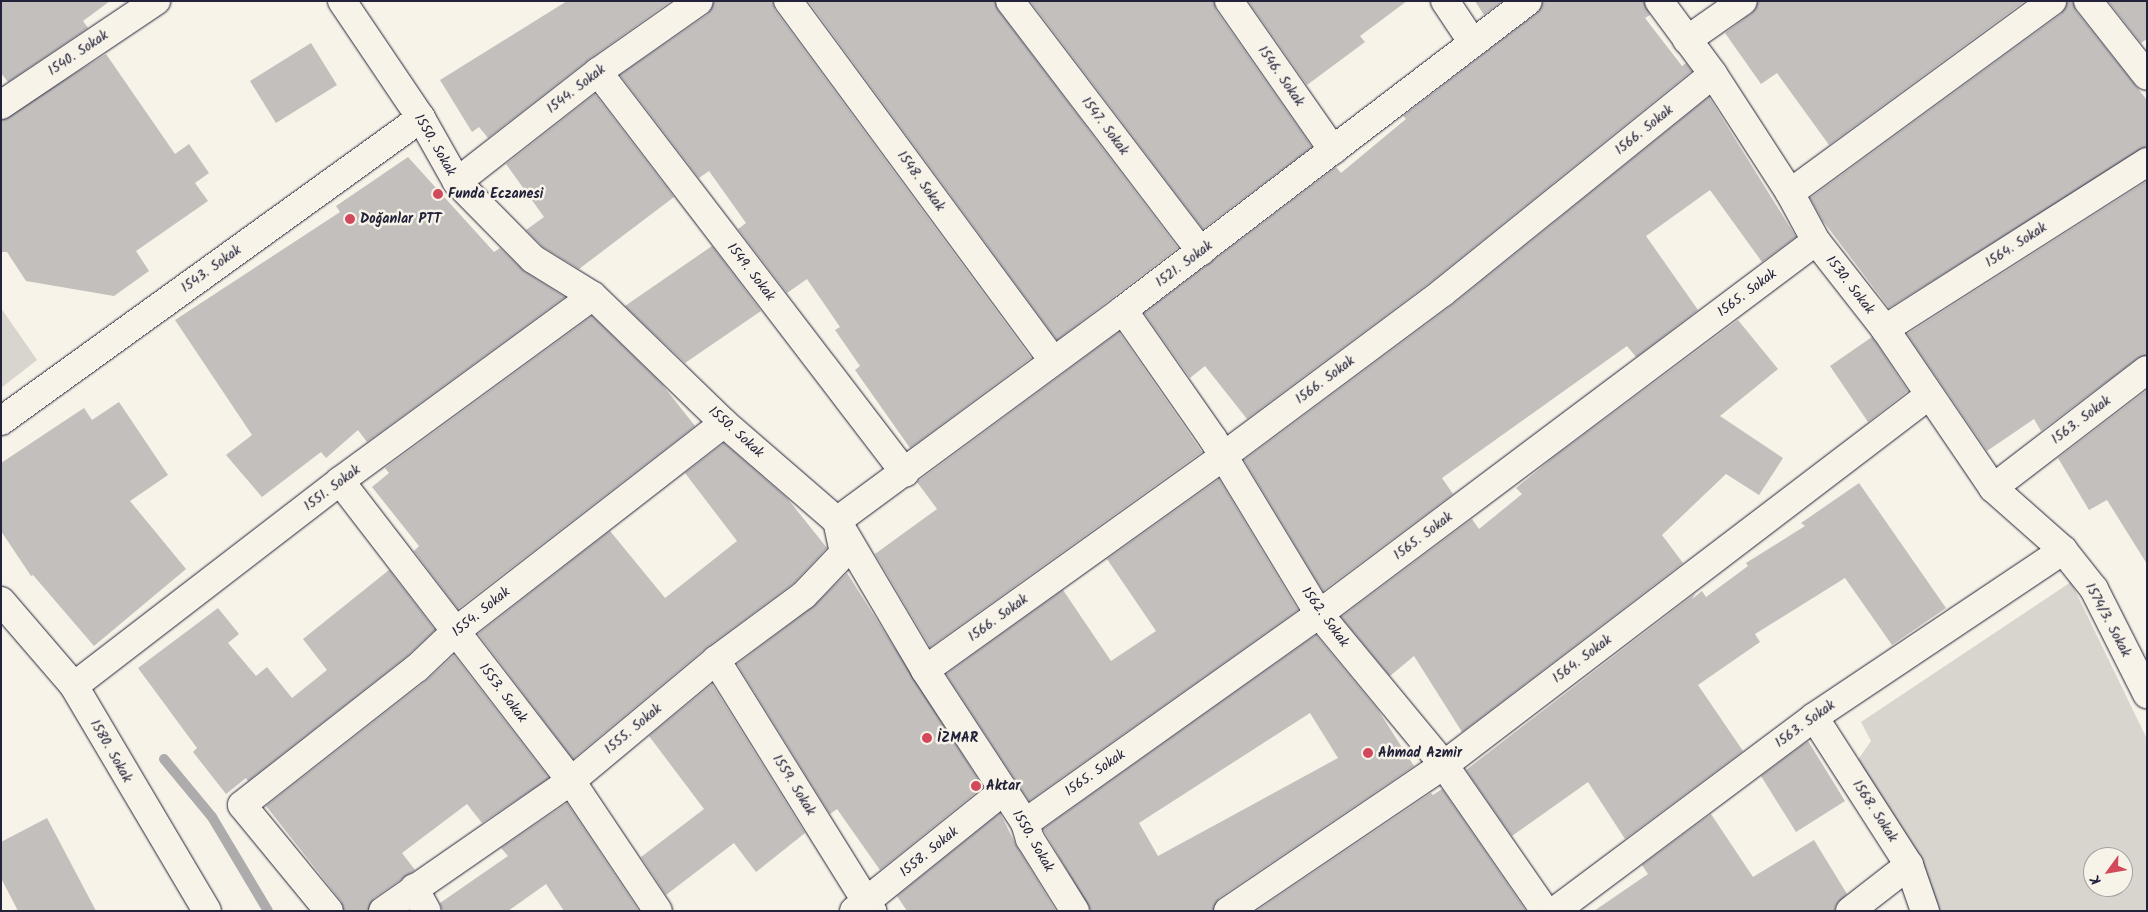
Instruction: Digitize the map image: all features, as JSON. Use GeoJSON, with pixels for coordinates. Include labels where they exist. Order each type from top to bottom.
{"type":"FeatureCollection","features":[{"type":"Feature","properties":{"kind":"street","name":"1540. Sokak"},"geometry":{"type":"LineString","coordinates":[[1,105],[156,1]]}},
{"type":"Feature","properties":{"kind":"street","name":"1550. Sokak"},"geometry":{"type":"LineString","coordinates":[[342,1],[421,118],[457,182],[533,259],[593,296],[724,423],[837,521],[926,670],[1025,823],[1030,839],[1075,911]]}},
{"type":"Feature","properties":{"kind":"street","name":"1544. Sokak"},"geometry":{"type":"LineString","coordinates":[[457,182],[598,72],[699,1]]}},
{"type":"Feature","properties":{"kind":"street","name":"1548. Sokak"},"geometry":{"type":"LineString","coordinates":[[788,1],[1053,361]]}},
{"type":"Feature","properties":{"kind":"street","name":"1547. Sokak"},"geometry":{"type":"LineString","coordinates":[[1010,1],[1201,252]]}},
{"type":"Feature","properties":{"kind":"street","name":"1546. Sokak"},"geometry":{"type":"LineString","coordinates":[[1229,1],[1333,150]]}},
{"type":"Feature","properties":{"kind":"street"},"geometry":{"type":"LineString","coordinates":[[1446,1],[1473,43]]}},
{"type":"Feature","properties":{"kind":"street","name":"1521. Sokak"},"geometry":{"type":"LineString","coordinates":[[837,521],[1201,252],[1528,1]]}},
{"type":"Feature","properties":{"kind":"street","name":"1530. Sokak"},"geometry":{"type":"LineString","coordinates":[[1660,1],[1713,74],[1790,193],[1816,241],[1885,329],[1928,396],[1993,488],[2063,550]]}},
{"type":"Feature","properties":{"kind":"street"},"geometry":{"type":"LineString","coordinates":[[1687,40],[1743,1]]}},
{"type":"Feature","properties":{"kind":"street"},"geometry":{"type":"LineString","coordinates":[[1790,193],[2052,1]]}},
{"type":"Feature","properties":{"kind":"street"},"geometry":{"type":"LineString","coordinates":[[2088,1],[2147,76]]}},
{"type":"Feature","properties":{"kind":"street","name":"1549. Sokak"},"geometry":{"type":"LineString","coordinates":[[598,72],[905,472]]}},
{"type":"Feature","properties":{"kind":"street","name":"1566. Sokak"},"geometry":{"type":"LineString","coordinates":[[926,670],[1222,457],[1442,293],[1713,74]]}},
{"type":"Feature","properties":{"kind":"street","name":"1543. Sokak"},"geometry":{"type":"LineString","coordinates":[[1,421],[421,118]]}},
{"type":"Feature","properties":{"kind":"street","name":"1564. Sokak"},"geometry":{"type":"LineString","coordinates":[[1885,329],[2147,162]]}},
{"type":"Feature","properties":{"kind":"street","name":"1565. Sokak"},"geometry":{"type":"LineString","coordinates":[[1025,823],[1320,614],[1816,241]]}},
{"type":"Feature","properties":{"kind":"street","name":"1551. Sokak"},"geometry":{"type":"LineString","coordinates":[[74,686],[340,481],[593,296]]}},
{"type":"Feature","properties":{"kind":"street","name":"1562. Sokak"},"geometry":{"type":"LineString","coordinates":[[1123,310],[1222,457],[1320,614],[1444,765],[1544,911]]}},
{"type":"Feature","properties":{"kind":"street","name":"1563. Sokak"},"geometry":{"type":"LineString","coordinates":[[1993,488],[2147,370]]}},
{"type":"Feature","properties":{"kind":"street","name":"1564. Sokak"},"geometry":{"type":"LineString","coordinates":[[1228,911],[1444,765],[1928,396]]}},
{"type":"Feature","properties":{"kind":"street","name":"1554. Sokak"},"geometry":{"type":"LineString","coordinates":[[329,911],[242,805],[417,668],[456,631],[724,423]]}},
{"type":"Feature","properties":{"kind":"street","name":"1553. Sokak"},"geometry":{"type":"LineString","coordinates":[[340,481],[571,781],[658,911]]}},
{"type":"Feature","properties":{"kind":"street","name":"1555. Sokak"},"geometry":{"type":"LineString","coordinates":[[383,911],[420,900],[571,781],[716,660],[804,595],[835,566],[844,553],[837,521]]}},
{"type":"Feature","properties":{"kind":"street","name":"1563. Sokak"},"geometry":{"type":"LineString","coordinates":[[1556,911],[1814,716],[2063,550]]}},
{"type":"Feature","properties":{"kind":"street","name":"1574/3. Sokak"},"geometry":{"type":"LineString","coordinates":[[2063,550],[2094,588],[2147,694]]}},
{"type":"Feature","properties":{"kind":"street","name":"1580. Sokak"},"geometry":{"type":"LineString","coordinates":[[1,601],[74,686],[208,911]]}},
{"type":"Feature","properties":{"kind":"street","name":"1559. Sokak"},"geometry":{"type":"LineString","coordinates":[[716,660],[864,908]]}},
{"type":"Feature","properties":{"kind":"street","name":"1568. Sokak"},"geometry":{"type":"LineString","coordinates":[[1814,716],[1909,865],[1925,911]]}},
{"type":"Feature","properties":{"kind":"street","name":"1558. Sokak"},"geometry":{"type":"LineString","coordinates":[[864,908],[1003,791]]}},
{"type":"Feature","properties":{"kind":"street"},"geometry":{"type":"LineString","coordinates":[[1850,911],[1909,865]]}},
{"type":"Feature","properties":{"kind":"shaded area"},"geometry":{"type":"Polygon","coordinates":[[[1,308],[37,360],[1,388],[1,308]]]}},
{"type":"Feature","properties":{"kind":"shaded area"},"geometry":{"type":"Polygon","coordinates":[[[2071,582],[2147,739],[2147,911],[1915,911],[1857,761],[1871,741],[1861,722],[2071,582]]]}},
{"type":"Feature","properties":{"kind":"building"},"geometry":{"type":"Polygon","coordinates":[[[1,1],[110,1],[83,21],[88,28],[8,82],[1,73],[1,1]]]}},
{"type":"Feature","properties":{"kind":"building"},"geometry":{"type":"Polygon","coordinates":[[[567,1],[671,1],[588,60],[488,138],[479,127],[472,132],[440,80],[567,1]]]}},
{"type":"Feature","properties":{"kind":"building"},"geometry":{"type":"Polygon","coordinates":[[[714,1],[773,1],[775,10],[1031,358],[910,448],[855,370],[860,366],[835,330],[840,327],[807,279],[787,293],[738,229],[746,223],[709,171],[699,178],[620,75],[708,14],[714,1]]]}},
{"type":"Feature","properties":{"kind":"building"},"geometry":{"type":"Polygon","coordinates":[[[808,1],[995,1],[998,10],[1178,248],[1057,340],[808,1]]]}},
{"type":"Feature","properties":{"kind":"building"},"geometry":{"type":"Polygon","coordinates":[[[1030,1],[1214,1],[1216,10],[1312,147],[1203,229],[1030,1]]]}},
{"type":"Feature","properties":{"kind":"building"},"geometry":{"type":"Polygon","coordinates":[[[1248,1],[1407,1],[1360,36],[1365,42],[1307,85],[1248,1]]]}},
{"type":"Feature","properties":{"kind":"building"},"geometry":{"type":"Polygon","coordinates":[[[1475,1],[1502,1],[1484,15],[1475,1]]]}},
{"type":"Feature","properties":{"kind":"building"},"geometry":{"type":"Polygon","coordinates":[[[1543,1],[1644,1],[1650,15],[1645,18],[1682,66],[1686,63],[1692,71],[1432,281],[1247,419],[1205,366],[1190,378],[1144,313],[1336,167],[1341,173],[1406,119],[1403,116],[1537,13],[1543,1]]]}},
{"type":"Feature","properties":{"kind":"building"},"geometry":{"type":"Polygon","coordinates":[[[1758,1],[2025,1],[1829,145],[1777,73],[1761,84],[1725,33],[1752,13],[1758,1]]]}},
{"type":"Feature","properties":{"kind":"building"},"geometry":{"type":"Polygon","coordinates":[[[2067,1],[2073,1],[2076,11],[2147,100],[2147,146],[1889,308],[1823,221],[1810,198],[2061,14],[2067,1]]]}},
{"type":"Feature","properties":{"kind":"building"},"geometry":{"type":"Polygon","coordinates":[[[2108,1],[2147,1],[2147,39],[2141,43],[2108,1]]]}},
{"type":"Feature","properties":{"kind":"building"},"geometry":{"type":"Polygon","coordinates":[[[311,43],[337,85],[276,123],[250,81],[311,43]]]}},
{"type":"Feature","properties":{"kind":"building"},"geometry":{"type":"Polygon","coordinates":[[[106,54],[175,154],[189,144],[209,173],[195,183],[208,201],[136,251],[149,271],[114,296],[26,281],[7,252],[1,252],[1,120],[106,54]]]}},
{"type":"Feature","properties":{"kind":"building"},"geometry":{"type":"Polygon","coordinates":[[[595,94],[674,197],[579,269],[543,247],[526,230],[544,217],[506,164],[595,94]]]}},
{"type":"Feature","properties":{"kind":"building"},"geometry":{"type":"Polygon","coordinates":[[[1709,97],[1796,237],[1762,262],[1710,190],[1646,236],[1698,310],[1636,357],[1627,346],[1442,478],[1453,494],[1323,591],[1244,460],[1452,305],[1709,97]]]}},
{"type":"Feature","properties":{"kind":"building"},"geometry":{"type":"Polygon","coordinates":[[[408,157],[494,252],[500,248],[525,272],[565,297],[367,442],[358,430],[326,458],[321,452],[262,497],[226,455],[252,435],[175,320],[340,212],[336,206],[408,157]]]}},
{"type":"Feature","properties":{"kind":"building"},"geometry":{"type":"Polygon","coordinates":[[[2147,181],[2147,355],[2138,358],[2041,431],[2034,419],[1987,451],[1907,334],[2147,181]]]}},
{"type":"Feature","properties":{"kind":"building"},"geometry":{"type":"Polygon","coordinates":[[[712,246],[761,311],[685,363],[625,306],[712,246]]]}},
{"type":"Feature","properties":{"kind":"building"},"geometry":{"type":"Polygon","coordinates":[[[592,316],[661,383],[695,426],[458,609],[414,551],[419,546],[372,487],[389,473],[385,468],[592,316]]]}},
{"type":"Feature","properties":{"kind":"building"},"geometry":{"type":"Polygon","coordinates":[[[1738,320],[1778,369],[1720,416],[1783,458],[1759,495],[1726,474],[1662,535],[1683,563],[1462,732],[1414,656],[1390,676],[1341,617],[1472,519],[1479,529],[1522,494],[1516,488],[1554,457],[1738,320]]]}},
{"type":"Feature","properties":{"kind":"building"},"geometry":{"type":"Polygon","coordinates":[[[1119,332],[1202,452],[930,647],[875,554],[937,509],[917,482],[1119,332]]]}},
{"type":"Feature","properties":{"kind":"building"},"geometry":{"type":"Polygon","coordinates":[[[1872,337],[1908,391],[1868,422],[1830,366],[1872,337]]]}},
{"type":"Feature","properties":{"kind":"building"},"geometry":{"type":"Polygon","coordinates":[[[2147,390],[2147,564],[2107,500],[2089,510],[2058,458],[2147,390]]]}},
{"type":"Feature","properties":{"kind":"building"},"geometry":{"type":"Polygon","coordinates":[[[119,402],[168,475],[130,501],[186,569],[94,646],[33,575],[31,576],[1,531],[1,463],[84,408],[92,420],[119,402]]]}},
{"type":"Feature","properties":{"kind":"building"},"geometry":{"type":"Polygon","coordinates":[[[724,443],[787,498],[827,548],[794,583],[706,648],[573,759],[478,634],[610,531],[665,598],[737,541],[685,473],[724,443]]]}},
{"type":"Feature","properties":{"kind":"building"},"geometry":{"type":"Polygon","coordinates":[[[1219,479],[1298,610],[1029,801],[946,674],[1063,590],[1111,661],[1156,631],[1107,559],[1219,479]]]}},
{"type":"Feature","properties":{"kind":"building"},"geometry":{"type":"Polygon","coordinates":[[[1859,483],[1946,608],[1892,645],[1845,578],[1755,634],[1760,642],[1698,685],[1743,751],[1625,839],[1588,782],[1512,836],[1466,770],[1696,593],[1692,599],[1702,591],[1706,597],[1748,566],[1746,563],[1805,526],[1801,523],[1859,483]]]}},
{"type":"Feature","properties":{"kind":"building"},"geometry":{"type":"Polygon","coordinates":[[[389,570],[435,630],[407,656],[248,781],[246,778],[226,794],[193,752],[197,748],[138,668],[218,608],[239,634],[228,643],[256,676],[267,667],[292,698],[327,670],[303,639],[389,570]]]}},
{"type":"Feature","properties":{"kind":"building"},"geometry":{"type":"Polygon","coordinates":[[[847,573],[983,787],[880,870],[837,809],[830,814],[737,664],[813,607],[847,573]]]}},
{"type":"Feature","properties":{"kind":"building"},"geometry":{"type":"Polygon","coordinates":[[[1316,635],[1378,710],[1414,766],[1219,898],[1213,911],[1091,911],[1043,829],[1316,635]],[[1310,713],[1139,823],[1158,856],[1338,758],[1310,713]]]}},
{"type":"Feature","properties":{"kind":"building"},"geometry":{"type":"Polygon","coordinates":[[[454,655],[549,778],[482,823],[467,804],[402,853],[415,870],[374,898],[368,911],[344,911],[341,901],[266,806],[427,680],[454,655]]]}},
{"type":"Feature","properties":{"kind":"building"},"geometry":{"type":"Polygon","coordinates":[[[712,684],[805,833],[756,872],[734,843],[666,895],[641,857],[704,809],[649,736],[712,684]]]}},
{"type":"Feature","properties":{"kind":"building"},"geometry":{"type":"Polygon","coordinates":[[[1808,741],[1845,801],[1796,832],[1761,776],[1808,741]]]}},
{"type":"Feature","properties":{"kind":"building"},"geometry":{"type":"Polygon","coordinates":[[[1442,789],[1526,911],[1256,911],[1431,793],[1433,795],[1442,789]]]}},
{"type":"Feature","properties":{"kind":"building"},"geometry":{"type":"Polygon","coordinates":[[[567,803],[639,911],[564,911],[546,884],[508,911],[443,911],[440,903],[508,856],[501,848],[567,803]]]}},
{"type":"Feature","properties":{"kind":"building"},"geometry":{"type":"Polygon","coordinates":[[[1000,813],[1017,847],[1056,911],[907,911],[897,896],[1000,813]]]}},
{"type":"Feature","properties":{"kind":"building"},"geometry":{"type":"Polygon","coordinates":[[[1711,814],[1753,877],[1814,840],[1847,894],[1836,905],[1835,911],[1594,911],[1648,874],[1642,865],[1711,814]]]}},
{"type":"Feature","properties":{"kind":"building"},"geometry":{"type":"Polygon","coordinates":[[[47,818],[96,911],[18,911],[1,878],[1,842],[47,818]]]}},
{"type":"Feature","properties":{"kind":"waterway"},"geometry":{"type":"LineString","coordinates":[[164,759],[212,817],[268,911]]}},
{"type":"Feature","properties":{"kind":"place","name":"Funda Eczanesi"},"geometry":{"type":"Point","coordinates":[438,194]}},
{"type":"Feature","properties":{"kind":"place","name":"Doğanlar PTT"},"geometry":{"type":"Point","coordinates":[350,219]}},
{"type":"Feature","properties":{"kind":"place","name":"İZMAR"},"geometry":{"type":"Point","coordinates":[927,738]}},
{"type":"Feature","properties":{"kind":"place","name":"Ahmad Azmir"},"geometry":{"type":"Point","coordinates":[1368,753]}},
{"type":"Feature","properties":{"kind":"place","name":"Aktar"},"geometry":{"type":"Point","coordinates":[976,786]}}]}
